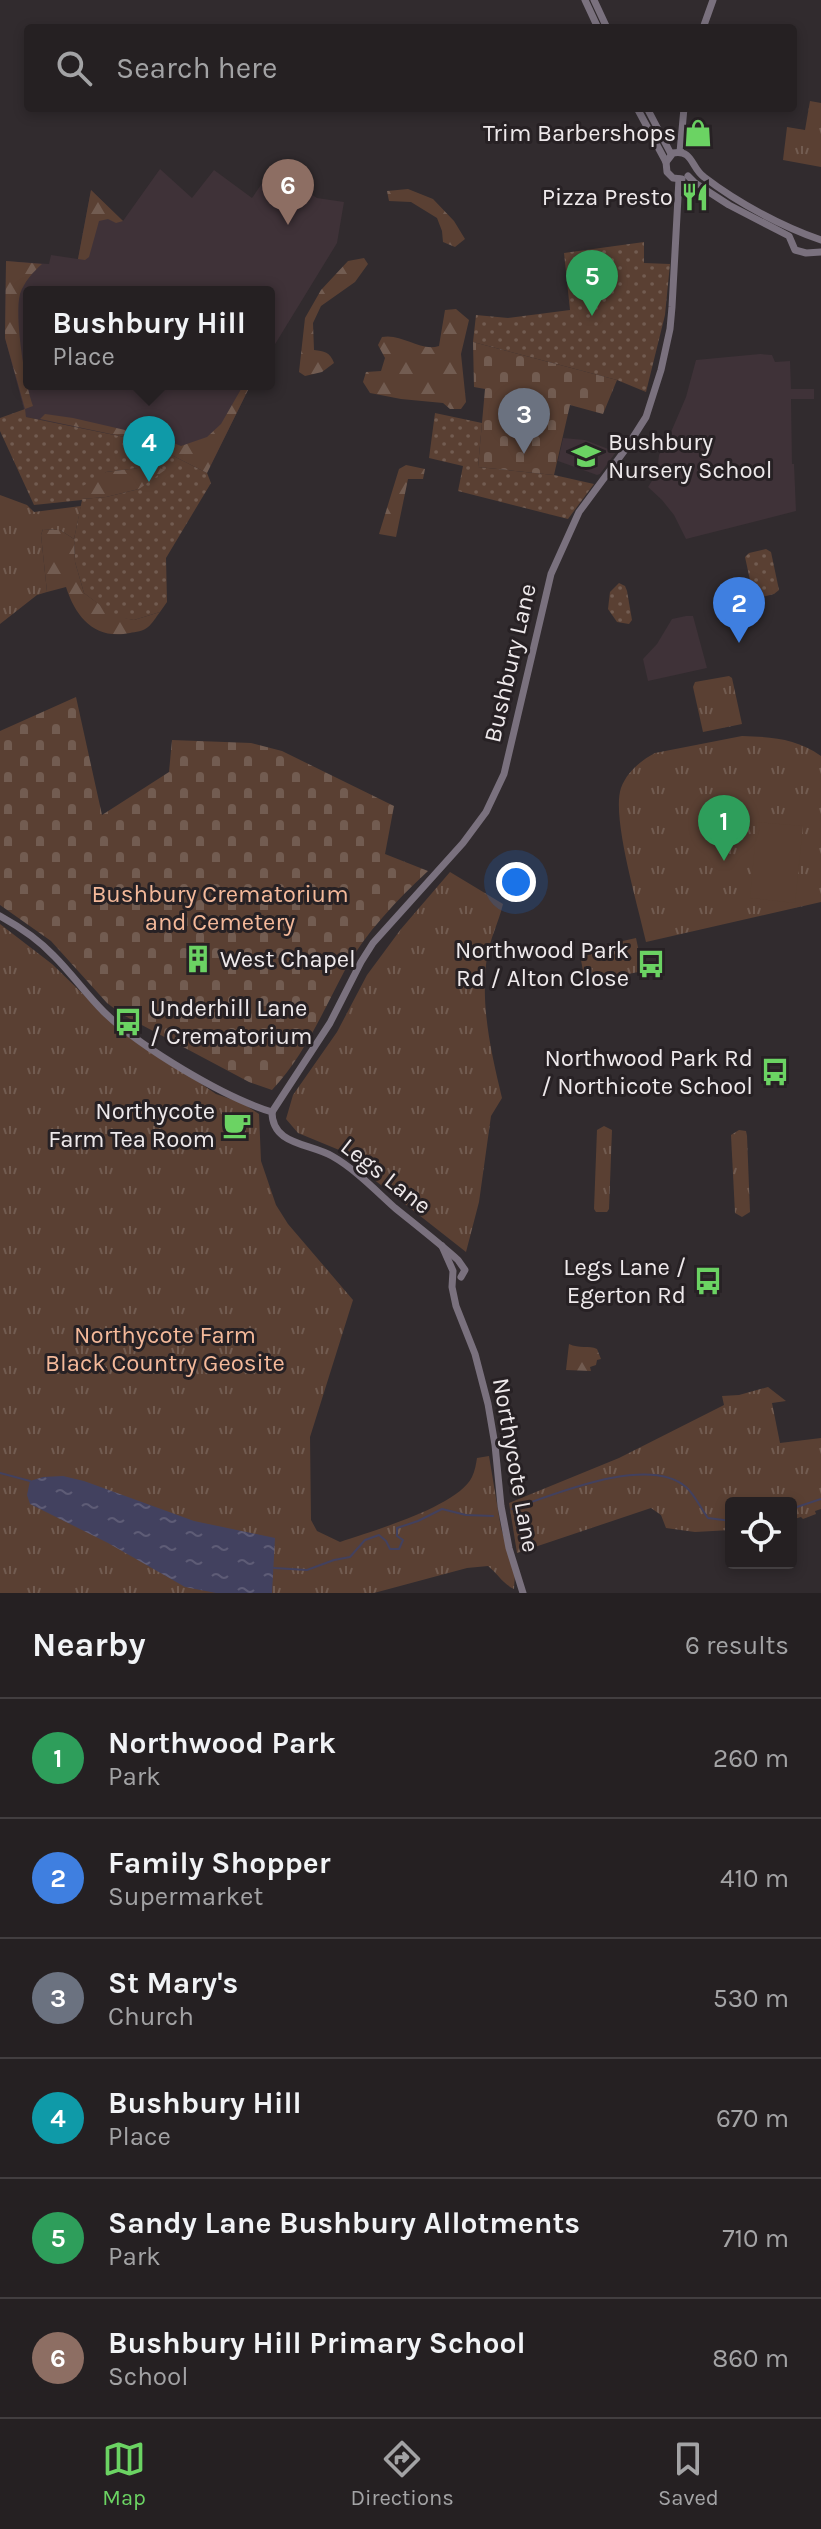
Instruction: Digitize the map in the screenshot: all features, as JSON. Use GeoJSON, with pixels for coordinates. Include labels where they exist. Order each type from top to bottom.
{"type":"FeatureCollection","features":[{"type":"Feature","properties":{"kind":"street"},"geometry":{"type":"LineString","coordinates":[[585,0],[596,24]]}},
{"type":"Feature","properties":{"kind":"street"},"geometry":{"type":"LineString","coordinates":[[594,0],[605,24]]}},
{"type":"Feature","properties":{"kind":"street"},"geometry":{"type":"LineString","coordinates":[[704,24],[713,0]]}},
{"type":"Feature","properties":{"kind":"street"},"geometry":{"type":"LineString","coordinates":[[639,112],[668,158]]}},
{"type":"Feature","properties":{"kind":"street"},"geometry":{"type":"LineString","coordinates":[[649,112],[668,158],[668,174],[679,179],[688,176],[693,166]]}},
{"type":"Feature","properties":{"kind":"street"},"geometry":{"type":"LineString","coordinates":[[680,152],[684,112]]}},
{"type":"Feature","properties":{"kind":"street"},"geometry":{"type":"LineString","coordinates":[[668,158],[680,152]]}},
{"type":"Feature","properties":{"kind":"street"},"geometry":{"type":"LineString","coordinates":[[680,152],[690,157],[700,175],[734,197],[821,240]]}},
{"type":"Feature","properties":{"kind":"street"},"geometry":{"type":"LineString","coordinates":[[688,176],[729,205],[783,233],[792,241],[795,250],[821,252]]}},
{"type":"Feature","properties":{"kind":"street","name":"Bushbury Lane"},"geometry":{"type":"LineString","coordinates":[[272,1112],[324,1033],[373,943],[463,843],[486,812],[504,774],[551,574],[579,512],[646,417],[661,370],[672,307],[679,179]]}},
{"type":"Feature","properties":{"kind":"street"},"geometry":{"type":"LineString","coordinates":[[792,241],[799,231]]}},
{"type":"Feature","properties":{"kind":"street"},"geometry":{"type":"LineString","coordinates":[[0,916],[47,949],[105,1013],[150,1047],[208,1084],[272,1112]]}},
{"type":"Feature","properties":{"kind":"street","name":"Legs Lane"},"geometry":{"type":"LineString","coordinates":[[272,1112],[277,1132],[333,1157],[442,1246],[461,1266]]}},
{"type":"Feature","properties":{"kind":"street","name":"Legs Lane"},"geometry":{"type":"LineString","coordinates":[[442,1246],[456,1274]]}},
{"type":"Feature","properties":{"kind":"street","name":"Northycote Lane"},"geometry":{"type":"LineString","coordinates":[[461,1266],[465,1270],[456,1274],[458,1314],[475,1354],[488,1404],[501,1506],[509,1548],[523,1593]]}},
{"type":"Feature","properties":{"kind":"shaded area"},"geometry":{"type":"Polygon","coordinates":[[[160,169],[192,198],[214,170],[252,198],[272,169],[317,198],[344,202],[337,243],[275,344],[275,286],[23,286],[23,390],[248,390],[207,473],[144,441],[26,417],[5,338],[6,261],[49,264],[51,255],[78,259],[91,190],[123,221],[160,169]]]}},
{"type":"Feature","properties":{"kind":"shaded area"},"geometry":{"type":"Polygon","coordinates":[[[772,355],[775,362],[790,361],[791,389],[814,389],[814,399],[791,399],[796,511],[686,539],[674,515],[648,487],[657,473],[659,455],[686,397],[696,360],[772,355]]]}},
{"type":"Feature","properties":{"kind":"shaded area","name":"Bushbury Nursery School"},"geometry":{"type":"Polygon","coordinates":[[[563,438],[585,440],[616,452],[597,475],[558,461],[563,438]]]}},
{"type":"Feature","properties":{"kind":"shaded area"},"geometry":{"type":"Polygon","coordinates":[[[693,616],[707,668],[648,681],[643,659],[657,644],[672,619],[693,616]]]}},
{"type":"Feature","properties":{"kind":"green space"},"geometry":{"type":"Polygon","coordinates":[[[810,101],[821,103],[821,167],[783,160],[787,127],[805,130],[810,101]]]}},
{"type":"Feature","properties":{"kind":"green space"},"geometry":{"type":"Polygon","coordinates":[[[408,189],[433,199],[454,221],[465,239],[455,247],[443,242],[437,218],[411,202],[389,201],[387,191],[408,189]]]}},
{"type":"Feature","properties":{"kind":"green space"},"geometry":{"type":"Polygon","coordinates":[[[91,190],[123,221],[99,221],[89,257],[85,260],[78,259],[91,190]]]}},
{"type":"Feature","properties":{"kind":"green space"},"geometry":{"type":"Polygon","coordinates":[[[644,242],[644,263],[670,264],[665,315],[646,392],[617,380],[473,342],[476,315],[508,318],[570,310],[564,253],[644,242]]]}},
{"type":"Feature","properties":{"kind":"green space"},"geometry":{"type":"Polygon","coordinates":[[[364,258],[368,264],[355,282],[321,306],[313,323],[314,350],[331,356],[334,363],[322,372],[305,376],[299,372],[305,318],[321,290],[348,261],[364,258]]]}},
{"type":"Feature","properties":{"kind":"green space"},"geometry":{"type":"Polygon","coordinates":[[[6,261],[42,264],[20,294],[18,318],[23,390],[29,390],[33,406],[25,409],[5,338],[6,261]]]}},
{"type":"Feature","properties":{"kind":"green space"},"geometry":{"type":"Polygon","coordinates":[[[456,309],[469,320],[461,354],[466,402],[461,409],[450,409],[443,403],[370,393],[363,382],[366,372],[381,371],[385,358],[378,345],[382,337],[389,336],[425,347],[439,346],[445,310],[456,309]]]}},
{"type":"Feature","properties":{"kind":"green space"},"geometry":{"type":"Polygon","coordinates":[[[473,342],[617,380],[603,414],[570,405],[554,475],[478,467],[485,389],[474,387],[473,342]]]}},
{"type":"Feature","properties":{"kind":"green space"},"geometry":{"type":"Polygon","coordinates":[[[241,390],[248,390],[207,473],[144,441],[40,419],[45,414],[125,430],[135,428],[181,446],[207,437],[221,424],[241,390]]]}},
{"type":"Feature","properties":{"kind":"green space"},"geometry":{"type":"Polygon","coordinates":[[[25,409],[26,417],[144,441],[207,473],[211,483],[166,558],[167,602],[160,612],[134,620],[115,617],[84,593],[75,562],[74,539],[82,500],[34,505],[0,431],[0,418],[25,409]],[[154,466],[106,472],[82,499],[106,497],[139,489],[154,466]]]}},
{"type":"Feature","properties":{"kind":"green space"},"geometry":{"type":"Polygon","coordinates":[[[435,413],[482,423],[478,467],[554,475],[594,484],[568,519],[458,491],[463,466],[429,458],[435,413]]]}},
{"type":"Feature","properties":{"kind":"green space"},"geometry":{"type":"Polygon","coordinates":[[[406,465],[425,469],[423,479],[408,479],[396,537],[379,534],[399,469],[406,465]]]}},
{"type":"Feature","properties":{"kind":"green space"},"geometry":{"type":"Polygon","coordinates":[[[154,466],[165,470],[139,489],[82,499],[78,489],[106,472],[154,466]]]}},
{"type":"Feature","properties":{"kind":"green space"},"geometry":{"type":"Polygon","coordinates":[[[0,495],[27,505],[34,512],[81,506],[74,539],[60,530],[43,529],[47,592],[37,595],[0,624],[0,495]]]}},
{"type":"Feature","properties":{"kind":"green space"},"geometry":{"type":"Polygon","coordinates":[[[43,529],[60,530],[74,539],[75,562],[84,593],[115,616],[134,620],[160,612],[151,624],[137,632],[118,634],[97,630],[81,617],[66,587],[47,592],[43,529]]]}},
{"type":"Feature","properties":{"kind":"green space"},"geometry":{"type":"Polygon","coordinates":[[[766,549],[771,552],[779,590],[758,598],[753,594],[745,557],[766,549]]]}},
{"type":"Feature","properties":{"kind":"green space"},"geometry":{"type":"Polygon","coordinates":[[[619,583],[627,591],[632,620],[629,624],[617,622],[608,609],[610,592],[619,583]]]}},
{"type":"Feature","properties":{"kind":"green space"},"geometry":{"type":"Polygon","coordinates":[[[729,676],[742,724],[703,732],[693,687],[695,682],[729,676]]]}},
{"type":"Feature","properties":{"kind":"green space","name":"Bushbury Crematorium and Cemetery"},"geometry":{"type":"Polygon","coordinates":[[[76,697],[102,815],[169,772],[172,740],[251,743],[282,751],[394,806],[385,854],[428,871],[362,943],[304,1047],[272,1090],[249,1082],[123,1015],[107,1003],[51,941],[0,905],[0,731],[76,697]]]}},
{"type":"Feature","properties":{"kind":"green space"},"geometry":{"type":"Polygon","coordinates":[[[742,736],[793,742],[821,756],[821,902],[646,942],[627,864],[620,820],[621,788],[635,768],[655,753],[742,736]]]}},
{"type":"Feature","properties":{"kind":"green space"},"geometry":{"type":"Polygon","coordinates":[[[757,822],[803,826],[795,903],[750,898],[757,822]]]}},
{"type":"Feature","properties":{"kind":"green space"},"geometry":{"type":"Polygon","coordinates":[[[450,872],[503,904],[490,944],[485,975],[486,1011],[502,1098],[491,1116],[479,1202],[466,1252],[344,1152],[298,1133],[286,1119],[293,1095],[337,1032],[367,975],[450,872]]]}},
{"type":"Feature","properties":{"kind":"green space","name":"Northycote Farm Black Country Geosite"},"geometry":{"type":"Polygon","coordinates":[[[0,924],[52,964],[115,1025],[216,1094],[242,1103],[259,1114],[261,1161],[276,1205],[288,1224],[353,1300],[310,1437],[311,1520],[317,1531],[340,1542],[412,1517],[463,1488],[472,1477],[477,1458],[489,1456],[501,1528],[515,1573],[514,1589],[488,1566],[467,1568],[374,1593],[0,1593],[0,924]]]}},
{"type":"Feature","properties":{"kind":"green space"},"geometry":{"type":"Polygon","coordinates":[[[636,938],[643,971],[592,980],[583,971],[581,960],[592,948],[636,938]]]}},
{"type":"Feature","properties":{"kind":"green space"},"geometry":{"type":"Polygon","coordinates":[[[604,1126],[612,1130],[609,1209],[607,1212],[596,1212],[597,1130],[604,1126]]]}},
{"type":"Feature","properties":{"kind":"green space"},"geometry":{"type":"Polygon","coordinates":[[[739,1130],[746,1131],[747,1136],[750,1212],[742,1217],[735,1213],[731,1135],[739,1130]]]}},
{"type":"Feature","properties":{"kind":"green space"},"geometry":{"type":"Polygon","coordinates":[[[569,1344],[597,1349],[601,1359],[590,1367],[591,1371],[566,1370],[569,1344]]]}},
{"type":"Feature","properties":{"kind":"green space"},"geometry":{"type":"Polygon","coordinates":[[[768,1387],[786,1401],[772,1403],[780,1443],[821,1438],[821,1509],[815,1511],[816,1514],[797,1518],[797,1497],[725,1497],[725,1530],[695,1532],[666,1528],[661,1515],[651,1508],[517,1553],[509,1503],[619,1458],[724,1405],[722,1396],[768,1387]]]}},
{"type":"Feature","properties":{"kind":"water"},"geometry":{"type":"Polygon","coordinates":[[[63,1476],[194,1521],[275,1538],[272,1593],[216,1593],[185,1587],[108,1543],[30,1504],[27,1495],[30,1481],[63,1476]]]}},
{"type":"Feature","properties":{"kind":"waterway"},"geometry":{"type":"LineString","coordinates":[[0,1473],[30,1481]]}},
{"type":"Feature","properties":{"kind":"waterway"},"geometry":{"type":"LineString","coordinates":[[512,1509],[600,1480],[649,1475],[669,1478],[686,1487],[708,1518],[725,1520]]}},
{"type":"Feature","properties":{"kind":"waterway"},"geometry":{"type":"LineString","coordinates":[[797,1507],[821,1499]]}},
{"type":"Feature","properties":{"kind":"waterway"},"geometry":{"type":"LineString","coordinates":[[274,1568],[307,1570],[350,1557],[365,1540],[379,1535],[390,1549],[399,1549],[403,1540],[397,1536],[397,1528],[442,1509],[466,1515],[493,1516]]}},
{"type":"Feature","properties":{"kind":"place","name":"Trim Barbershops"},"geometry":{"type":"Point","coordinates":[698,133]}},
{"type":"Feature","properties":{"kind":"place","name":"Pizza Presto"},"geometry":{"type":"Point","coordinates":[695,197]}},
{"type":"Feature","properties":{"kind":"place","name":"Bushbury Hill Primary School"},"geometry":{"type":"Point","coordinates":[288,225]}},
{"type":"Feature","properties":{"kind":"place","name":"Sandy Lane Bushbury Allotments"},"geometry":{"type":"Point","coordinates":[592,316]}},
{"type":"Feature","properties":{"kind":"place","name":"St Mary's"},"geometry":{"type":"Point","coordinates":[524,454]}},
{"type":"Feature","properties":{"kind":"place","name":"Bushbury Nursery School"},"geometry":{"type":"Point","coordinates":[586,456]}},
{"type":"Feature","properties":{"kind":"place","name":"Bushbury Hill"},"geometry":{"type":"Point","coordinates":[149,482]}},
{"type":"Feature","properties":{"kind":"place","name":"Family Shopper"},"geometry":{"type":"Point","coordinates":[739,643]}},
{"type":"Feature","properties":{"kind":"place","name":"Northwood Park"},"geometry":{"type":"Point","coordinates":[724,861]}},
{"type":"Feature","properties":{"kind":"place","name":"West Chapel"},"geometry":{"type":"Point","coordinates":[198,959]}},
{"type":"Feature","properties":{"kind":"place","name":"Northwood Park Rd / Alton Close"},"geometry":{"type":"Point","coordinates":[651,964]}},
{"type":"Feature","properties":{"kind":"place","name":"Underhill Lane / Crematorium"},"geometry":{"type":"Point","coordinates":[128,1022]}},
{"type":"Feature","properties":{"kind":"place","name":"Northwood Park Rd / Northicote School"},"geometry":{"type":"Point","coordinates":[775,1072]}},
{"type":"Feature","properties":{"kind":"place","name":"Northycote Farm Tea Room"},"geometry":{"type":"Point","coordinates":[237,1125]}},
{"type":"Feature","properties":{"kind":"place","name":"Legs Lane / Egerton Rd"},"geometry":{"type":"Point","coordinates":[708,1281]}}]}
